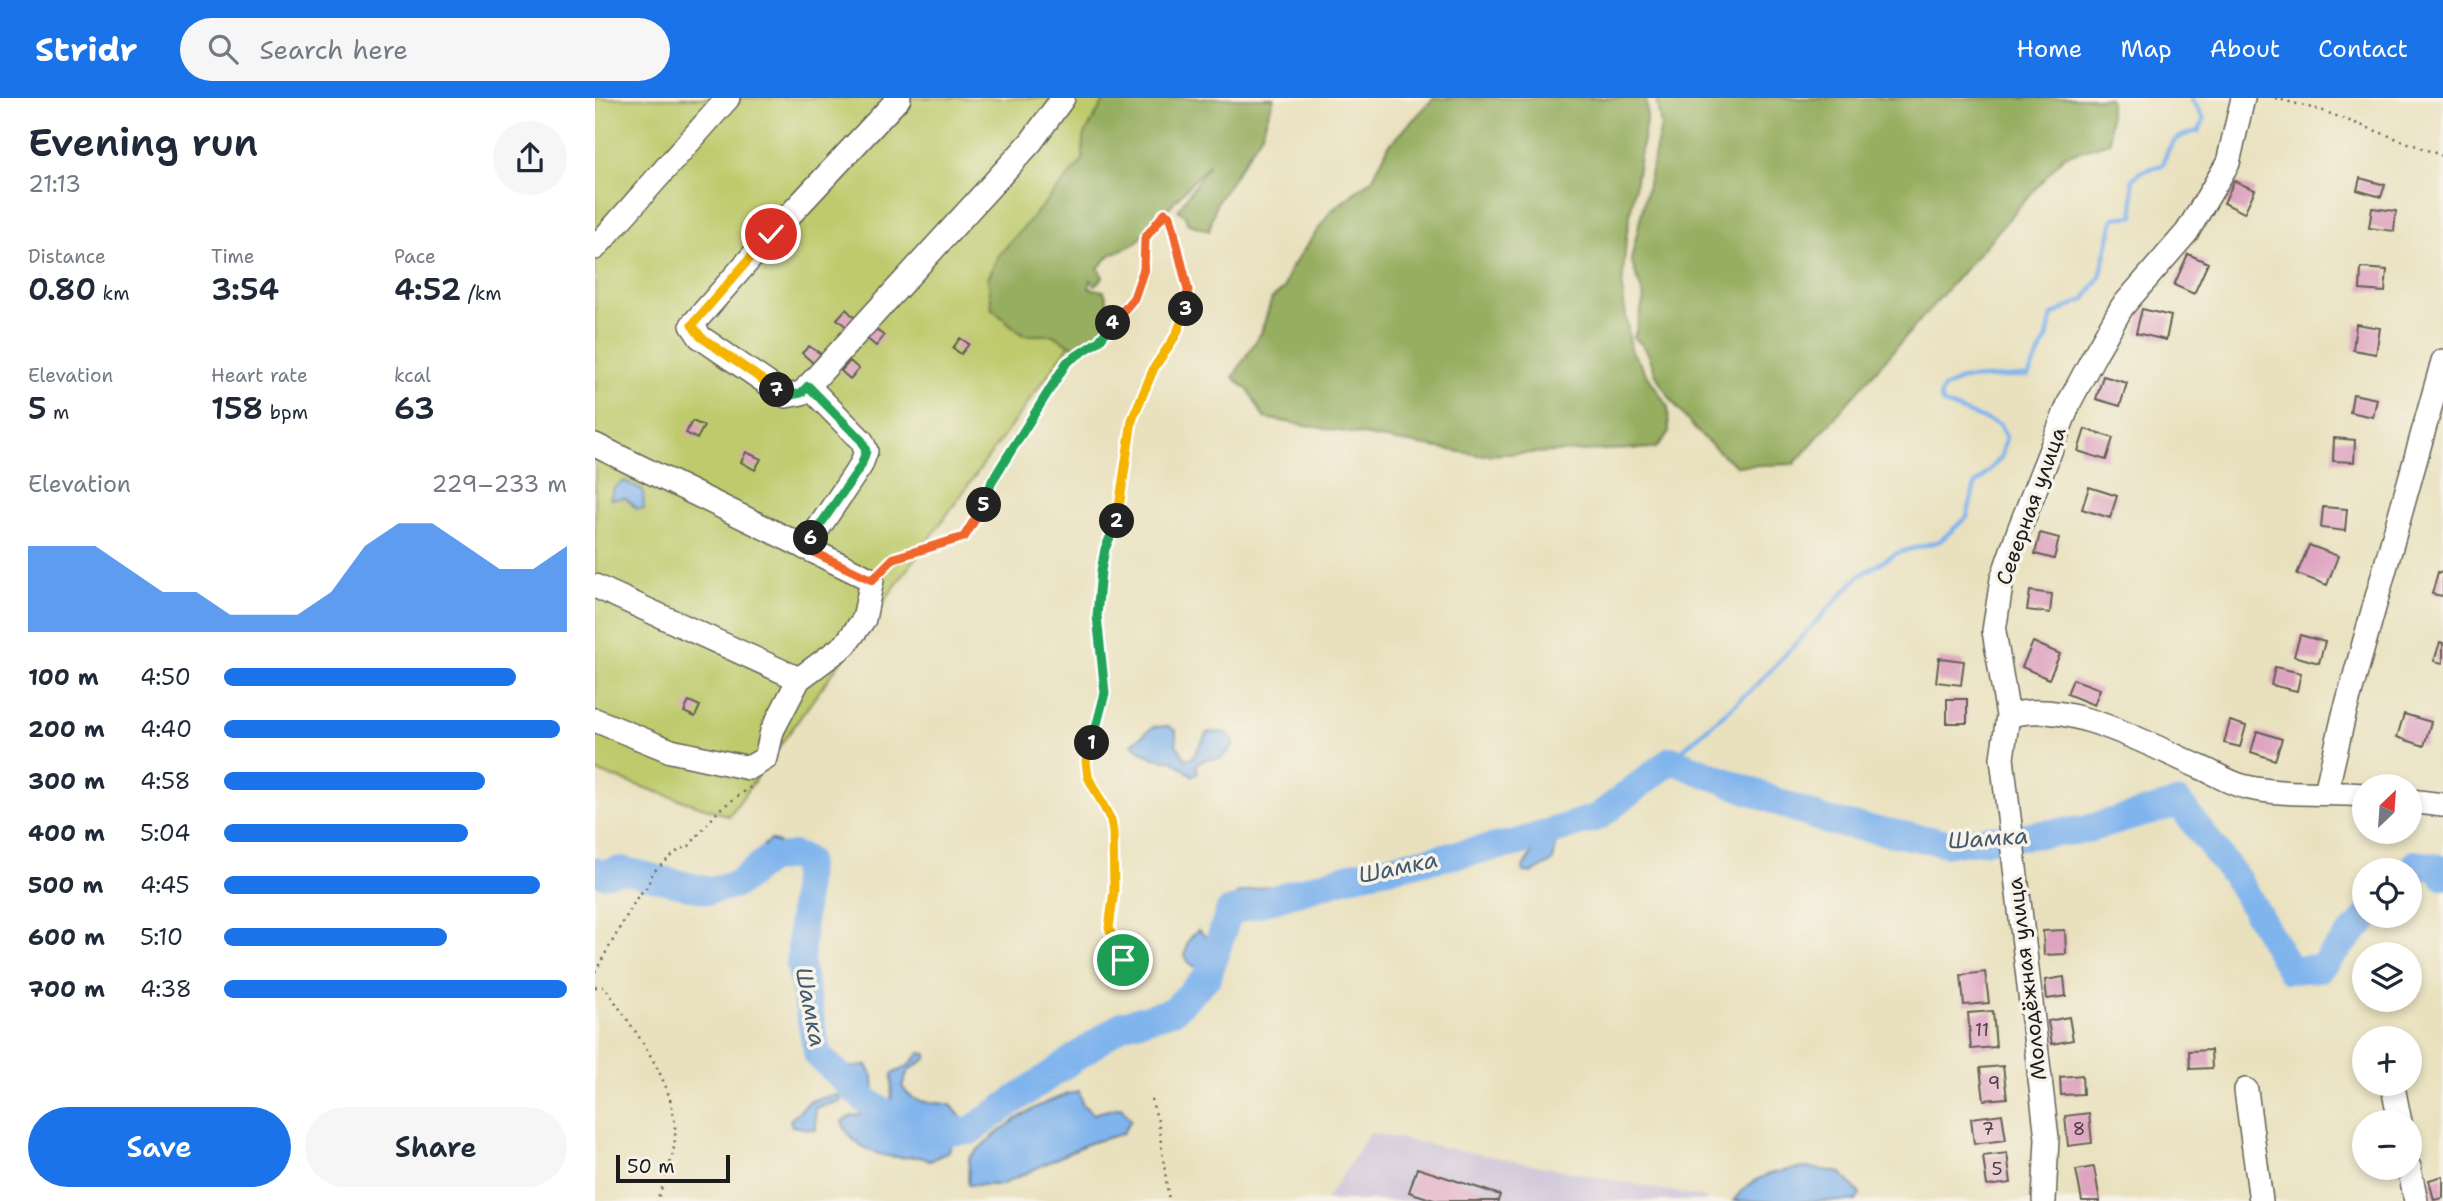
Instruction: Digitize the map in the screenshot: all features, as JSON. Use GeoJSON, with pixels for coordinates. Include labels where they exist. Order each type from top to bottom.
{"type":"FeatureCollection","features":[{"type":"Feature","properties":{"kind":"street"},"geometry":{"type":"LineString","coordinates":[[595,248],[728,98]]}},
{"type":"Feature","properties":{"kind":"street"},"geometry":{"type":"LineString","coordinates":[[899,98],[771,234],[692,325],[701,337],[786,396],[801,393],[808,386],[1031,142],[1063,98]]}},
{"type":"Feature","properties":{"kind":"street","name":"Северная улица"},"geometry":{"type":"LineString","coordinates":[[2008,716],[1994,631],[2002,579],[2019,530],[2070,401],[2095,354],[2122,307],[2187,232],[2228,163],[2243,98]]}},
{"type":"Feature","properties":{"kind":"street"},"geometry":{"type":"LineString","coordinates":[[2326,792],[2347,703],[2443,362]]}},
{"type":"Feature","properties":{"kind":"street"},"geometry":{"type":"LineString","coordinates":[[805,548],[861,466],[866,451],[862,441],[808,386]]}},
{"type":"Feature","properties":{"kind":"street"},"geometry":{"type":"LineString","coordinates":[[595,445],[872,580],[864,619],[845,645],[799,679],[772,731],[766,758],[749,768],[671,751],[595,720]]}},
{"type":"Feature","properties":{"kind":"street"},"geometry":{"type":"LineString","coordinates":[[595,586],[799,679]]}},
{"type":"Feature","properties":{"kind":"street"},"geometry":{"type":"LineString","coordinates":[[2008,716],[2041,710],[2077,717],[2244,787],[2290,793],[2352,794]]}},
{"type":"Feature","properties":{"kind":"street","name":"Молодёжная улица"},"geometry":{"type":"LineString","coordinates":[[2008,716],[2002,758],[2047,1138],[2044,1201]]}},
{"type":"Feature","properties":{"kind":"street"},"geometry":{"type":"LineString","coordinates":[[2422,803],[2443,806]]}},
{"type":"Feature","properties":{"kind":"street"},"geometry":{"type":"LineString","coordinates":[[2246,1090],[2261,1201]]}},
{"type":"Feature","properties":{"kind":"street"},"geometry":{"type":"LineString","coordinates":[[2412,1180],[2416,1201]]}},
{"type":"Feature","properties":{"kind":"path"},"geometry":{"type":"LineString","coordinates":[[2275,98],[2323,111],[2443,156]]}},
{"type":"Feature","properties":{"kind":"path"},"geometry":{"type":"LineString","coordinates":[[872,580],[894,558],[964,537],[980,516],[992,481],[1067,362],[1099,341],[1134,298],[1144,269],[1145,238],[1165,213],[1170,216],[1188,290],[1187,306],[1176,335],[1154,368],[1127,437],[1126,468],[1117,523],[1105,549],[1097,616],[1104,706],[1086,761],[1088,777],[1111,820],[1113,832],[1114,891],[1109,928],[1137,984]]}},
{"type":"Feature","properties":{"kind":"path"},"geometry":{"type":"LineString","coordinates":[[595,972],[638,895],[648,886],[652,873],[695,839],[720,809],[753,786],[766,758]]}},
{"type":"Feature","properties":{"kind":"path"},"geometry":{"type":"LineString","coordinates":[[595,986],[605,987],[645,1047],[673,1103],[675,1140],[657,1201]]}},
{"type":"Feature","properties":{"kind":"path"},"geometry":{"type":"LineString","coordinates":[[1151,1099],[1158,1121],[1170,1201]]}},
{"type":"Feature","properties":{"kind":"shaded area"},"geometry":{"type":"Polygon","coordinates":[[[1370,1133],[1706,1198],[1707,1201],[1325,1201],[1370,1133]]]}},
{"type":"Feature","properties":{"kind":"green space"},"geometry":{"type":"Polygon","coordinates":[[[595,98],[1140,98],[998,261],[1076,336],[729,816],[595,771],[595,98]]]}},
{"type":"Feature","properties":{"kind":"green space"},"geometry":{"type":"Polygon","coordinates":[[[1106,98],[1274,98],[1261,135],[1216,204],[1209,231],[1187,223],[1186,216],[1178,210],[1209,164],[1136,243],[1110,255],[1098,268],[1103,277],[1095,285],[1091,280],[1089,288],[1104,291],[1112,314],[1099,333],[1074,347],[1053,335],[1023,335],[992,309],[988,278],[999,255],[1083,160],[1083,137],[1106,98]]]}},
{"type":"Feature","properties":{"kind":"green space"},"geometry":{"type":"Polygon","coordinates":[[[1434,98],[1646,98],[1647,116],[1626,238],[1622,289],[1631,350],[1668,407],[1669,433],[1656,448],[1479,455],[1264,418],[1249,391],[1233,377],[1261,333],[1272,298],[1284,289],[1289,271],[1331,211],[1373,178],[1389,145],[1434,98]]]}},
{"type":"Feature","properties":{"kind":"green space"},"geometry":{"type":"Polygon","coordinates":[[[1656,98],[2110,98],[2110,142],[2064,156],[1794,464],[1736,466],[1704,438],[1678,409],[1657,377],[1645,349],[1634,338],[1644,298],[1631,260],[1661,126],[1656,98]]]}},
{"type":"Feature","properties":{"kind":"water"},"geometry":{"type":"Polygon","coordinates":[[[624,481],[643,490],[644,509],[637,509],[625,498],[610,499],[614,488],[624,481]]]}},
{"type":"Feature","properties":{"kind":"water"},"geometry":{"type":"Polygon","coordinates":[[[1168,726],[1176,731],[1176,744],[1186,759],[1192,758],[1208,732],[1225,733],[1234,741],[1233,747],[1220,759],[1207,759],[1196,764],[1198,773],[1193,776],[1172,760],[1150,756],[1132,744],[1153,727],[1168,726]]]}},
{"type":"Feature","properties":{"kind":"water"},"geometry":{"type":"Polygon","coordinates":[[[1560,824],[1553,861],[1532,873],[1524,872],[1523,867],[1536,846],[1550,839],[1550,828],[1560,824]]]}},
{"type":"Feature","properties":{"kind":"water"},"geometry":{"type":"Polygon","coordinates":[[[770,840],[781,844],[782,853],[765,859],[761,865],[763,877],[754,886],[738,888],[737,884],[770,840]]]}},
{"type":"Feature","properties":{"kind":"water"},"geometry":{"type":"Polygon","coordinates":[[[1267,886],[1281,891],[1278,900],[1251,899],[1231,906],[1231,901],[1237,894],[1267,886]]]}},
{"type":"Feature","properties":{"kind":"water"},"geometry":{"type":"Polygon","coordinates":[[[1198,930],[1209,939],[1203,953],[1203,971],[1189,963],[1185,955],[1188,941],[1198,930]]]}},
{"type":"Feature","properties":{"kind":"water"},"geometry":{"type":"Polygon","coordinates":[[[920,1053],[927,1054],[927,1058],[908,1071],[902,1086],[917,1100],[951,1105],[961,1117],[949,1151],[930,1161],[918,1157],[880,1154],[856,1142],[842,1121],[852,1116],[891,1110],[892,1074],[907,1067],[920,1053]]]}},
{"type":"Feature","properties":{"kind":"water"},"geometry":{"type":"Polygon","coordinates":[[[867,1065],[873,1077],[874,1096],[854,1089],[845,1092],[840,1089],[839,1077],[848,1068],[867,1065]]]}},
{"type":"Feature","properties":{"kind":"water"},"geometry":{"type":"Polygon","coordinates":[[[1079,1091],[1082,1104],[1093,1114],[1121,1107],[1131,1120],[1122,1134],[1089,1143],[1001,1185],[968,1185],[969,1158],[993,1136],[1049,1101],[1079,1091]]]}},
{"type":"Feature","properties":{"kind":"water"},"geometry":{"type":"Polygon","coordinates":[[[840,1096],[841,1101],[815,1108],[816,1130],[792,1126],[790,1120],[810,1101],[840,1096]]]}},
{"type":"Feature","properties":{"kind":"water"},"geometry":{"type":"Polygon","coordinates":[[[1809,1168],[1841,1173],[1860,1194],[1856,1201],[1733,1201],[1749,1185],[1766,1175],[1809,1168]]]}},
{"type":"Feature","properties":{"kind":"building"},"geometry":{"type":"Polygon","coordinates":[[[2360,178],[2385,185],[2381,197],[2357,190],[2360,178]]]}},
{"type":"Feature","properties":{"kind":"building"},"geometry":{"type":"Polygon","coordinates":[[[2234,181],[2255,190],[2244,213],[2224,203],[2234,181]]]}},
{"type":"Feature","properties":{"kind":"building"},"geometry":{"type":"Polygon","coordinates":[[[2372,208],[2396,211],[2394,231],[2369,228],[2372,208]]]}},
{"type":"Feature","properties":{"kind":"building"},"geometry":{"type":"Polygon","coordinates":[[[2188,254],[2208,263],[2194,294],[2174,285],[2188,254]]]}},
{"type":"Feature","properties":{"kind":"building"},"geometry":{"type":"Polygon","coordinates":[[[2361,268],[2387,270],[2385,292],[2360,290],[2361,268]]]}},
{"type":"Feature","properties":{"kind":"building"},"geometry":{"type":"Polygon","coordinates":[[[846,309],[856,319],[848,328],[837,319],[846,309]]]}},
{"type":"Feature","properties":{"kind":"building"},"geometry":{"type":"Polygon","coordinates":[[[2142,309],[2171,316],[2166,340],[2136,333],[2142,309]]]}},
{"type":"Feature","properties":{"kind":"building"},"geometry":{"type":"Polygon","coordinates":[[[2356,324],[2380,328],[2376,354],[2353,350],[2356,324]]]}},
{"type":"Feature","properties":{"kind":"building"},"geometry":{"type":"Polygon","coordinates":[[[873,327],[884,336],[876,346],[865,337],[873,327]]]}},
{"type":"Feature","properties":{"kind":"building"},"geometry":{"type":"Polygon","coordinates":[[[960,338],[969,344],[961,354],[953,348],[960,338]]]}},
{"type":"Feature","properties":{"kind":"building"},"geometry":{"type":"Polygon","coordinates":[[[809,346],[821,354],[813,363],[802,353],[809,346]]]}},
{"type":"Feature","properties":{"kind":"building"},"geometry":{"type":"Polygon","coordinates":[[[850,361],[859,369],[850,379],[841,371],[850,361]]]}},
{"type":"Feature","properties":{"kind":"building"},"geometry":{"type":"Polygon","coordinates":[[[2103,376],[2127,383],[2120,406],[2096,399],[2103,376]]]}},
{"type":"Feature","properties":{"kind":"building"},"geometry":{"type":"Polygon","coordinates":[[[2353,394],[2377,399],[2373,417],[2350,412],[2353,394]]]}},
{"type":"Feature","properties":{"kind":"building"},"geometry":{"type":"Polygon","coordinates":[[[692,421],[704,426],[697,439],[686,433],[692,421]]]}},
{"type":"Feature","properties":{"kind":"building"},"geometry":{"type":"Polygon","coordinates":[[[2085,429],[2113,438],[2106,460],[2078,451],[2085,429]]]}},
{"type":"Feature","properties":{"kind":"building"},"geometry":{"type":"Polygon","coordinates":[[[2334,438],[2355,440],[2354,462],[2333,461],[2334,438]]]}},
{"type":"Feature","properties":{"kind":"building"},"geometry":{"type":"Polygon","coordinates":[[[746,452],[761,459],[755,470],[741,462],[746,452]]]}},
{"type":"Feature","properties":{"kind":"building"},"geometry":{"type":"Polygon","coordinates":[[[2089,487],[2117,496],[2110,518],[2082,509],[2089,487]]]}},
{"type":"Feature","properties":{"kind":"building"},"geometry":{"type":"Polygon","coordinates":[[[2323,507],[2347,509],[2345,531],[2321,528],[2323,507]]]}},
{"type":"Feature","properties":{"kind":"building"},"geometry":{"type":"Polygon","coordinates":[[[2040,533],[2059,538],[2054,559],[2035,554],[2040,533]]]}},
{"type":"Feature","properties":{"kind":"building"},"geometry":{"type":"Polygon","coordinates":[[[2309,545],[2338,556],[2327,585],[2297,574],[2309,545]]]}},
{"type":"Feature","properties":{"kind":"building"},"geometry":{"type":"Polygon","coordinates":[[[2438,572],[2443,573],[2443,596],[2432,594],[2438,572]]]}},
{"type":"Feature","properties":{"kind":"building"},"geometry":{"type":"Polygon","coordinates":[[[2030,591],[2052,594],[2050,613],[2027,610],[2030,591]]]}},
{"type":"Feature","properties":{"kind":"building"},"geometry":{"type":"Polygon","coordinates":[[[2300,635],[2325,642],[2319,663],[2294,656],[2300,635]]]}},
{"type":"Feature","properties":{"kind":"building"},"geometry":{"type":"Polygon","coordinates":[[[2033,642],[2060,654],[2049,679],[2022,667],[2033,642]]]}},
{"type":"Feature","properties":{"kind":"building"},"geometry":{"type":"Polygon","coordinates":[[[2440,642],[2443,643],[2443,663],[2434,661],[2440,642]]]}},
{"type":"Feature","properties":{"kind":"building"},"geometry":{"type":"Polygon","coordinates":[[[1939,658],[1964,661],[1961,685],[1936,682],[1939,658]]]}},
{"type":"Feature","properties":{"kind":"building"},"geometry":{"type":"Polygon","coordinates":[[[2275,667],[2301,673],[2297,691],[2271,685],[2275,667]]]}},
{"type":"Feature","properties":{"kind":"building"},"geometry":{"type":"Polygon","coordinates":[[[2073,679],[2100,689],[2094,705],[2067,694],[2073,679]]]}},
{"type":"Feature","properties":{"kind":"building"},"geometry":{"type":"Polygon","coordinates":[[[1947,699],[1967,699],[1967,723],[1947,723],[1947,699]]]}},
{"type":"Feature","properties":{"kind":"building"},"geometry":{"type":"Polygon","coordinates":[[[689,701],[700,706],[695,717],[684,712],[689,701]]]}},
{"type":"Feature","properties":{"kind":"building"},"geometry":{"type":"Polygon","coordinates":[[[2404,714],[2431,722],[2424,746],[2397,737],[2404,714]]]}},
{"type":"Feature","properties":{"kind":"building"},"geometry":{"type":"Polygon","coordinates":[[[2230,721],[2246,726],[2240,747],[2224,743],[2230,721]]]}},
{"type":"Feature","properties":{"kind":"building"},"geometry":{"type":"Polygon","coordinates":[[[2257,731],[2282,739],[2275,760],[2251,752],[2257,731]]]}},
{"type":"Feature","properties":{"kind":"building"},"geometry":{"type":"Polygon","coordinates":[[[2065,930],[2066,954],[2044,955],[2043,931],[2065,930]]]}},
{"type":"Feature","properties":{"kind":"building"},"geometry":{"type":"Polygon","coordinates":[[[1985,972],[1989,1003],[1964,1005],[1961,975],[1985,972]]]}},
{"type":"Feature","properties":{"kind":"building"},"geometry":{"type":"Polygon","coordinates":[[[2064,977],[2066,996],[2047,999],[2045,980],[2064,977]]]}},
{"type":"Feature","properties":{"kind":"building"},"geometry":{"type":"Polygon","coordinates":[[[1993,1011],[1996,1047],[1971,1049],[1968,1013],[1993,1011]]]}},
{"type":"Feature","properties":{"kind":"building"},"geometry":{"type":"Polygon","coordinates":[[[2069,1017],[2073,1040],[2052,1044],[2048,1021],[2069,1017]]]}},
{"type":"Feature","properties":{"kind":"building"},"geometry":{"type":"Polygon","coordinates":[[[2211,1050],[2212,1068],[2190,1069],[2189,1051],[2211,1050]]]}},
{"type":"Feature","properties":{"kind":"building"},"geometry":{"type":"Polygon","coordinates":[[[2003,1066],[2007,1098],[1984,1100],[1980,1068],[2003,1066]]]}},
{"type":"Feature","properties":{"kind":"building"},"geometry":{"type":"Polygon","coordinates":[[[2082,1075],[2083,1094],[2061,1095],[2060,1077],[2082,1075]]]}},
{"type":"Feature","properties":{"kind":"building"},"geometry":{"type":"Polygon","coordinates":[[[2089,1113],[2092,1143],[2068,1146],[2065,1116],[2089,1113]]]}},
{"type":"Feature","properties":{"kind":"building"},"geometry":{"type":"Polygon","coordinates":[[[2002,1114],[2006,1140],[1974,1144],[1971,1118],[2002,1114]]]}},
{"type":"Feature","properties":{"kind":"building"},"geometry":{"type":"Polygon","coordinates":[[[2007,1153],[2011,1183],[1987,1186],[1983,1156],[2007,1153]]]}},
{"type":"Feature","properties":{"kind":"building"},"geometry":{"type":"Polygon","coordinates":[[[2094,1167],[2100,1201],[2082,1201],[2076,1170],[2094,1167]]]}},
{"type":"Feature","properties":{"kind":"building"},"geometry":{"type":"Polygon","coordinates":[[[1417,1168],[1500,1195],[1498,1201],[1437,1201],[1409,1192],[1417,1168]]]}},
{"type":"Feature","properties":{"kind":"building"},"geometry":{"type":"Polygon","coordinates":[[[2443,1176],[2443,1198],[2434,1200],[2429,1180],[2443,1176]]]}},
{"type":"Feature","properties":{"kind":"waterway"},"geometry":{"type":"LineString","coordinates":[[1671,760],[1757,685],[1859,576],[1897,553],[1940,541],[1967,517],[1975,485],[2001,458],[2006,437],[2000,425],[1944,404],[1940,398],[1943,389],[1962,379],[2028,376],[2047,338],[2052,315],[2085,299],[2100,277],[2114,218],[2134,216],[2132,180],[2140,172],[2163,165],[2175,141],[2199,131],[2204,119],[2191,98]]}},
{"type":"Feature","properties":{"kind":"waterway","name":"Шамка"},"geometry":{"type":"LineString","coordinates":[[595,871],[603,874],[622,870],[710,891],[737,884],[767,860],[793,855],[806,860],[800,965],[818,1055],[865,1100],[914,1130],[970,1131],[1122,1025],[1173,1011],[1208,976],[1229,912],[1358,874],[1516,843],[1598,817],[1671,760],[1827,821],[1947,843],[2084,830],[2179,803],[2239,882],[2290,970],[2320,968],[2357,928]]}},
{"type":"Feature","properties":{"kind":"waterway","name":"Шамка"},"geometry":{"type":"LineString","coordinates":[[2422,865],[2439,868],[2443,876]]}},
{"type":"Feature","properties":{"kind":"route"},"geometry":{"type":"LineString","coordinates":[[771,234],[692,325],[701,337],[786,396],[801,393],[808,386],[862,441],[866,451],[861,466],[805,548],[872,580],[894,558],[964,537],[980,516],[992,481],[1067,362],[1099,341],[1134,298],[1144,269],[1145,238],[1165,213],[1170,216],[1188,290],[1187,306],[1176,335],[1154,368],[1127,437],[1126,468],[1117,523],[1105,549],[1097,616],[1104,706],[1086,761],[1088,777],[1111,820],[1114,891],[1109,928],[1123,960]]}}]}
